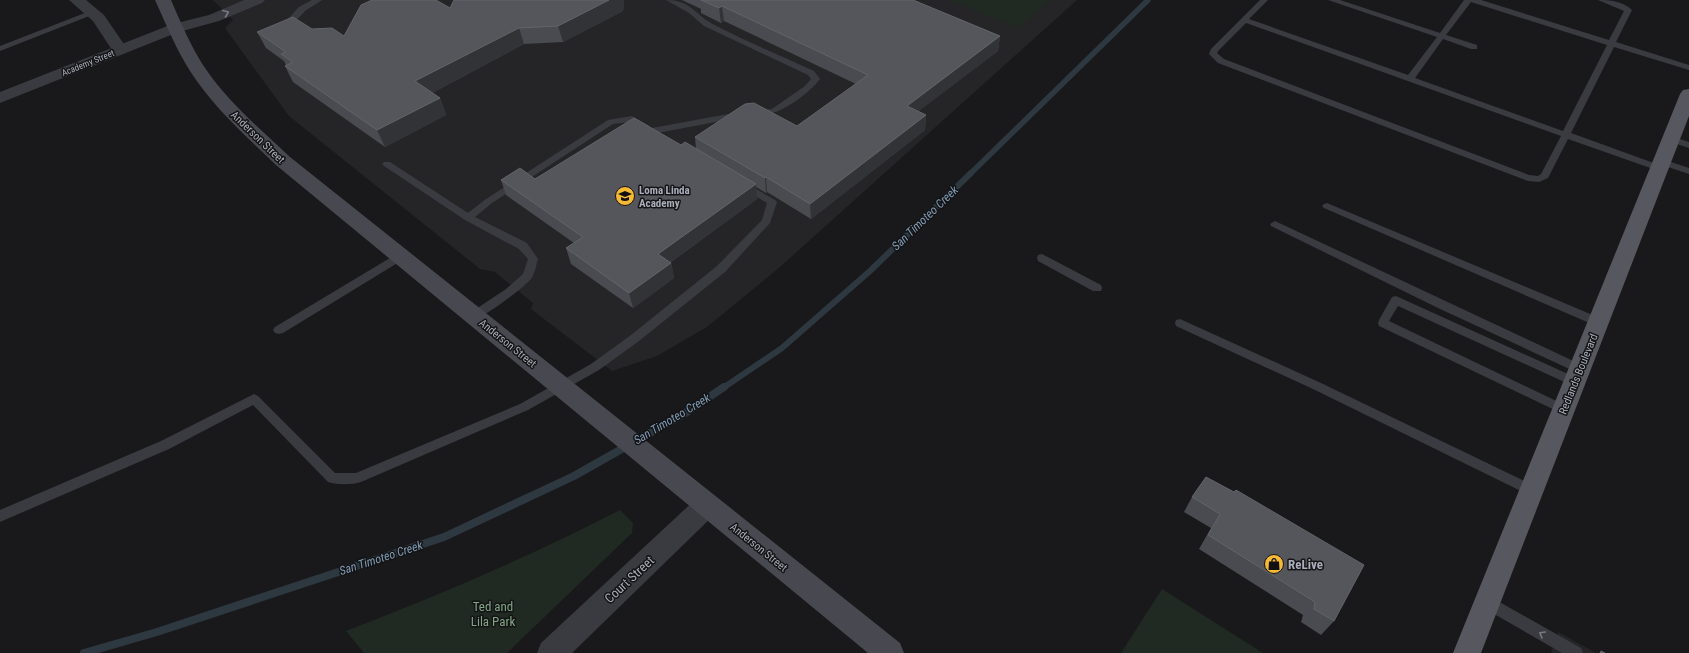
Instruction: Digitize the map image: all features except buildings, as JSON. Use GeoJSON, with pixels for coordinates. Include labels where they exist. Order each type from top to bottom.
{"type":"FeatureCollection","features":[{"type":"Feature","properties":{"kind":"main road","name":"Anderson Street"},"geometry":{"type":"LineString","coordinates":[[163,0],[175,28],[198,70],[230,110],[283,161],[592,411],[667,474],[890,653]]}},
{"type":"Feature","properties":{"kind":"main road","name":"Redlands Boulevard"},"geometry":{"type":"LineString","coordinates":[[1467,653],[1661,165],[1680,142],[1689,94]]}},
{"type":"Feature","properties":{"kind":"street"},"geometry":{"type":"LineString","coordinates":[[77,0],[99,18],[120,50]]}},
{"type":"Feature","properties":{"kind":"street","name":"Academy Street"},"geometry":{"type":"LineString","coordinates":[[175,28],[207,8],[226,0]]}},
{"type":"Feature","properties":{"kind":"street","name":"Academy Street"},"geometry":{"type":"LineString","coordinates":[[0,98],[175,28],[214,18],[257,0]]}},
{"type":"Feature","properties":{"kind":"street","name":"Court Street"},"geometry":{"type":"LineString","coordinates":[[551,653],[707,505]]}},
{"type":"Feature","properties":{"kind":"lane"},"geometry":{"type":"LineString","coordinates":[[290,22],[302,9],[318,0]]}},
{"type":"Feature","properties":{"kind":"lane"},"geometry":{"type":"LineString","coordinates":[[652,132],[740,115],[774,111],[808,88],[816,79],[810,73],[707,24],[692,11],[670,0]]}},
{"type":"Feature","properties":{"kind":"lane"},"geometry":{"type":"LineString","coordinates":[[1264,0],[1215,49],[1213,54],[1221,61],[1528,178],[1539,179],[1545,176],[1628,10],[1619,5],[1602,0]]}},
{"type":"Feature","properties":{"kind":"lane"},"geometry":{"type":"LineString","coordinates":[[1332,0],[1474,47]]}},
{"type":"Feature","properties":{"kind":"lane"},"geometry":{"type":"LineString","coordinates":[[1410,79],[1468,0]]}},
{"type":"Feature","properties":{"kind":"lane"},"geometry":{"type":"LineString","coordinates":[[1473,0],[1689,68]]}},
{"type":"Feature","properties":{"kind":"lane"},"geometry":{"type":"LineString","coordinates":[[0,49],[93,13]]}},
{"type":"Feature","properties":{"kind":"lane"},"geometry":{"type":"LineString","coordinates":[[1245,20],[1565,134],[1661,165],[1689,171]]}},
{"type":"Feature","properties":{"kind":"lane"},"geometry":{"type":"LineString","coordinates":[[468,218],[489,201],[611,122],[632,119],[665,139]]}},
{"type":"Feature","properties":{"kind":"lane"},"geometry":{"type":"LineString","coordinates":[[386,164],[468,218],[523,246],[533,259],[528,276],[510,292],[474,316]]}},
{"type":"Feature","properties":{"kind":"lane"},"geometry":{"type":"LineString","coordinates":[[0,516],[165,445],[254,399],[332,478],[357,478],[524,407],[595,367],[635,338],[715,274],[767,221],[772,202],[732,178]]}},
{"type":"Feature","properties":{"kind":"lane"},"geometry":{"type":"LineString","coordinates":[[1327,206],[1598,322]]}},
{"type":"Feature","properties":{"kind":"lane"},"geometry":{"type":"LineString","coordinates":[[1275,224],[1442,305],[1577,376]]}},
{"type":"Feature","properties":{"kind":"lane"},"geometry":{"type":"LineString","coordinates":[[279,330],[400,256]]}},
{"type":"Feature","properties":{"kind":"lane"},"geometry":{"type":"LineString","coordinates":[[1042,258],[1097,288]]}},
{"type":"Feature","properties":{"kind":"lane"},"geometry":{"type":"LineString","coordinates":[[1563,409],[1383,323],[1396,300],[1577,376]]}},
{"type":"Feature","properties":{"kind":"lane"},"geometry":{"type":"LineString","coordinates":[[1180,322],[1317,386],[1531,490]]}},
{"type":"Feature","properties":{"kind":"lane"},"geometry":{"type":"LineString","coordinates":[[1487,602],[1576,653]]}},
{"type":"Feature","properties":{"kind":"shaded area","name":"Loma Linda Academy"},"geometry":{"type":"Polygon","coordinates":[[[213,0],[1077,0],[780,267],[707,327],[657,356],[612,371],[531,309],[533,303],[495,272],[480,269],[289,116],[225,28],[233,20],[213,0]]]}},
{"type":"Feature","properties":{"kind":"shaded area"},"geometry":{"type":"Polygon","coordinates":[[[1558,632],[1596,653],[1551,653],[1558,632]]]}},
{"type":"Feature","properties":{"kind":"green space"},"geometry":{"type":"Polygon","coordinates":[[[949,0],[1051,0],[1018,28],[949,0]]]}},
{"type":"Feature","properties":{"kind":"green space","name":"Ted and Lila Park"},"geometry":{"type":"Polygon","coordinates":[[[620,510],[633,523],[632,533],[507,653],[364,653],[346,631],[484,574],[553,543],[620,510]]]}},
{"type":"Feature","properties":{"kind":"green space"},"geometry":{"type":"Polygon","coordinates":[[[1162,589],[1263,653],[1121,653],[1162,589]]]}},
{"type":"Feature","properties":{"kind":"waterway","name":"San Timoteo Creek"},"geometry":{"type":"LineString","coordinates":[[970,174],[1148,0]]}},
{"type":"Feature","properties":{"kind":"waterway","name":"San Timoteo Creek"},"geometry":{"type":"LineString","coordinates":[[723,388],[782,348],[870,271],[971,173]]}},
{"type":"Feature","properties":{"kind":"waterway","name":"San Timoteo Creek"},"geometry":{"type":"LineString","coordinates":[[84,653],[157,632],[444,537],[574,476],[687,412],[724,387]]}},
{"type":"Feature","properties":{"kind":"place","name":"Loma Linda Academy"},"geometry":{"type":"Point","coordinates":[625,196]}},
{"type":"Feature","properties":{"kind":"place","name":"ReLive"},"geometry":{"type":"Point","coordinates":[1274,564]}}]}
